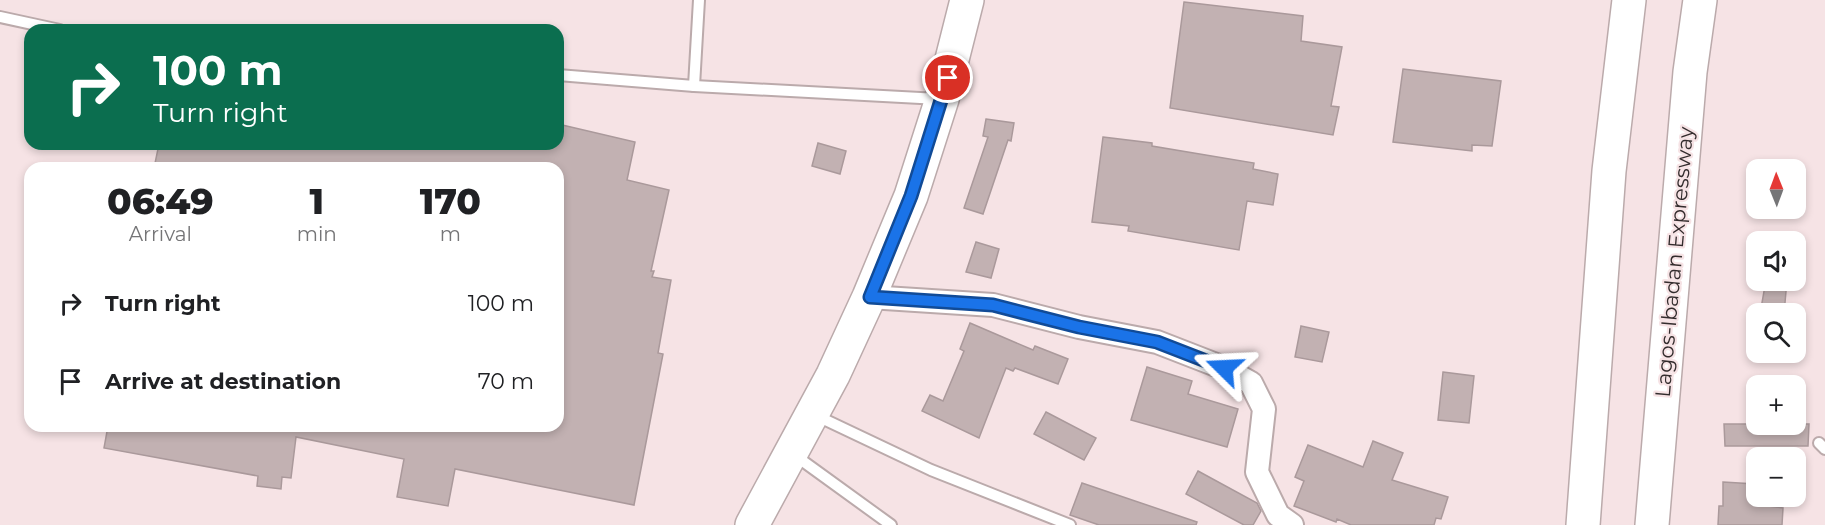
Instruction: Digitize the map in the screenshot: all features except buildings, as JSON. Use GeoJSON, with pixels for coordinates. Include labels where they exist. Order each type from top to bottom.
{"type":"FeatureCollection","features":[{"type":"Feature","properties":{"kind":"highway"},"geometry":{"type":"LineString","coordinates":[[752,525],[812,413],[870,297],[911,196],[942,99],[967,0]]}},
{"type":"Feature","properties":{"kind":"highway"},"geometry":{"type":"LineString","coordinates":[[1583,525],[1608,171],[1629,0]]}},
{"type":"Feature","properties":{"kind":"highway","name":"Lagos-Ibadan Expressway"},"geometry":{"type":"LineString","coordinates":[[1652,525],[1690,72],[1700,0]]}},
{"type":"Feature","properties":{"kind":"street"},"geometry":{"type":"LineString","coordinates":[[870,297],[993,305],[1079,327],[1157,342],[1224,368],[1251,383],[1264,409],[1257,472],[1278,515],[1292,525]]}},
{"type":"Feature","properties":{"kind":"lane"},"geometry":{"type":"LineString","coordinates":[[694,86],[699,0]]}},
{"type":"Feature","properties":{"kind":"lane"},"geometry":{"type":"LineString","coordinates":[[0,17],[32,24]]}},
{"type":"Feature","properties":{"kind":"lane"},"geometry":{"type":"LineString","coordinates":[[564,75],[694,86],[942,99]]}},
{"type":"Feature","properties":{"kind":"lane"},"geometry":{"type":"LineString","coordinates":[[812,413],[931,470],[1070,525]]}},
{"type":"Feature","properties":{"kind":"lane"},"geometry":{"type":"LineString","coordinates":[[791,452],[891,525]]}},
{"type":"Feature","properties":{"kind":"route"},"geometry":{"type":"LineString","coordinates":[[948,78],[911,196],[870,297],[993,305],[1079,327],[1157,342],[1224,368]]}}]}
